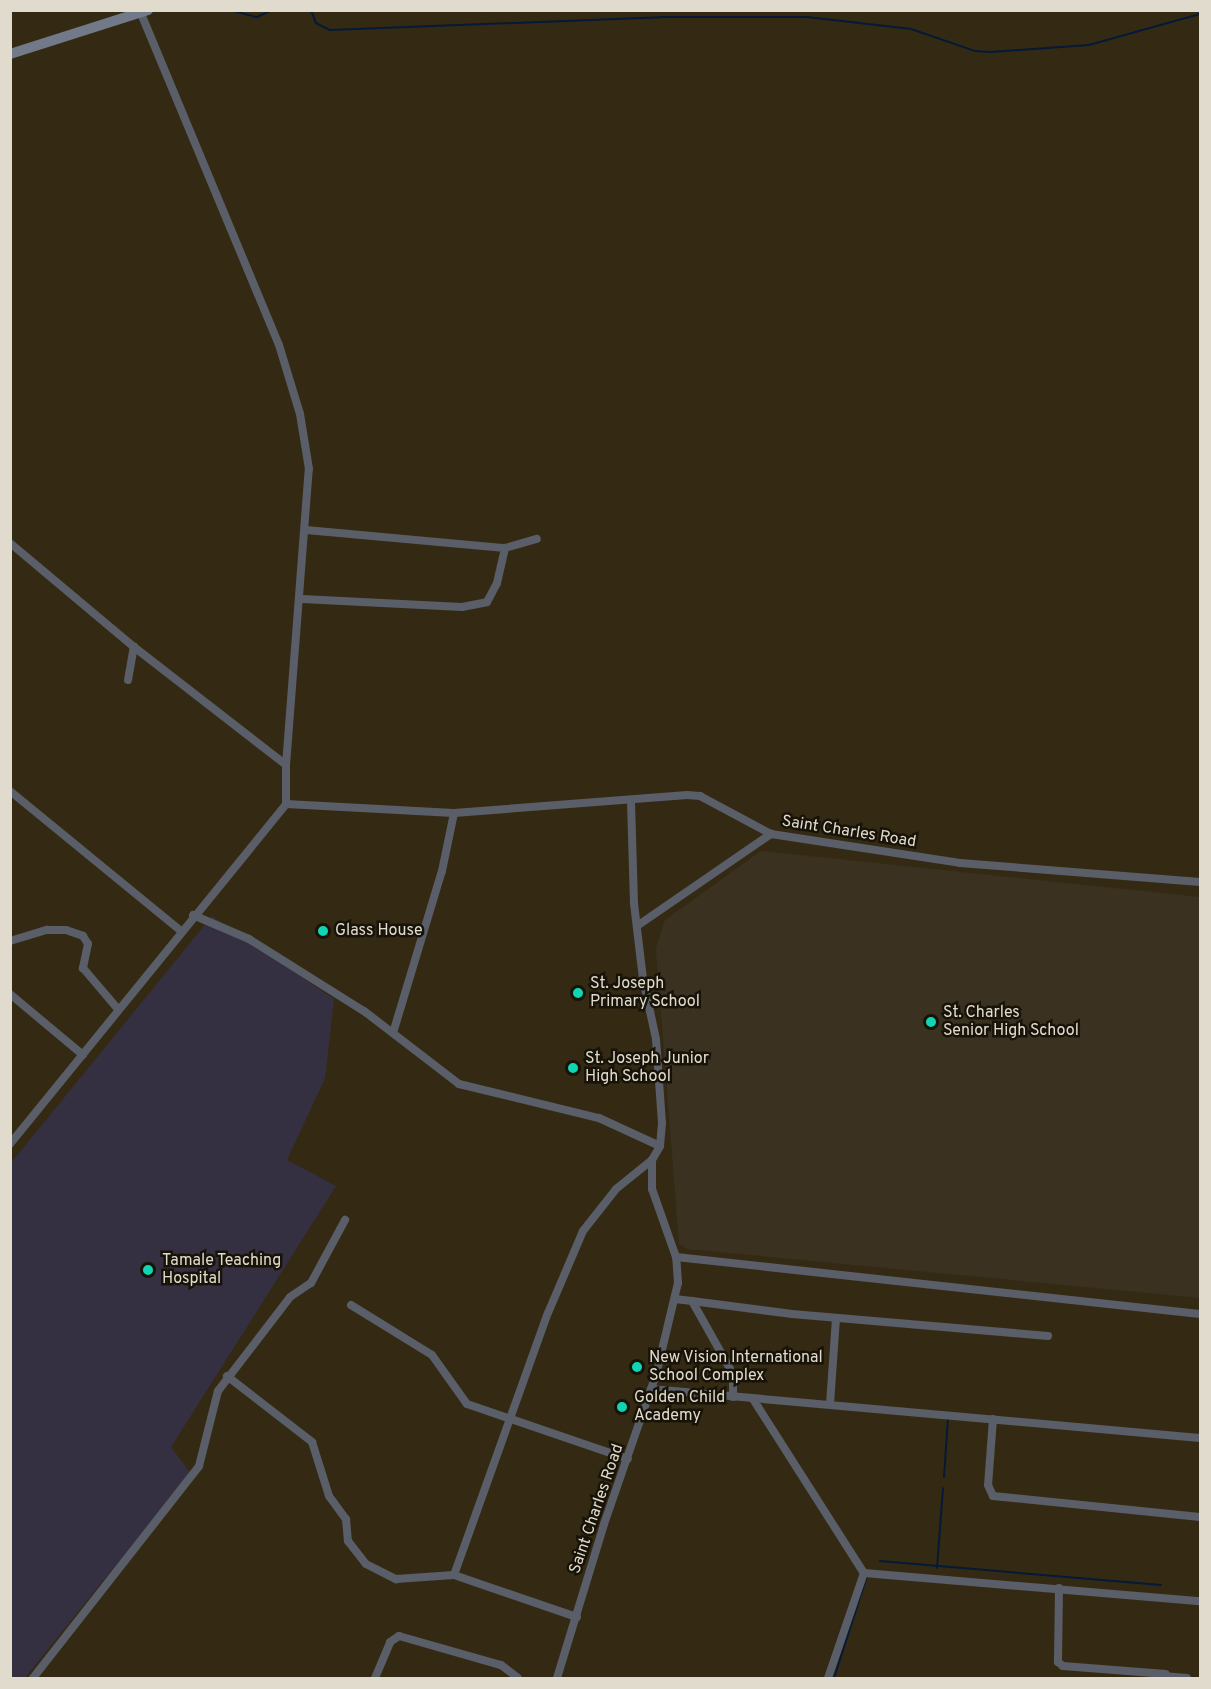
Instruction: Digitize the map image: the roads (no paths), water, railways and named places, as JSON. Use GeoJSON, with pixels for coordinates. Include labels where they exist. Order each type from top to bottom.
{"type":"FeatureCollection","features":[{"type":"Feature","properties":{"kind":"main road"},"geometry":{"type":"LineString","coordinates":[[10,54],[145,12]]}},
{"type":"Feature","properties":{"kind":"street"},"geometry":{"type":"LineString","coordinates":[[10,1144],[83,1055],[117,1008],[286,804],[286,765],[302,599],[309,469],[290,376],[145,12]]}},
{"type":"Feature","properties":{"kind":"street"},"geometry":{"type":"LineString","coordinates":[[306,530],[505,548],[537,538]]}},
{"type":"Feature","properties":{"kind":"street"},"geometry":{"type":"LineString","coordinates":[[10,543],[134,647],[286,765]]}},
{"type":"Feature","properties":{"kind":"street"},"geometry":{"type":"LineString","coordinates":[[302,599],[462,607],[488,602],[497,583],[505,548]]}},
{"type":"Feature","properties":{"kind":"street"},"geometry":{"type":"LineString","coordinates":[[128,680],[134,647]]}},
{"type":"Feature","properties":{"kind":"street"},"geometry":{"type":"LineString","coordinates":[[10,791],[182,931]]}},
{"type":"Feature","properties":{"kind":"street","name":"Saint Charles Road"},"geometry":{"type":"LineString","coordinates":[[286,804],[454,813],[700,796],[771,834],[960,863],[1200,882]]}},
{"type":"Feature","properties":{"kind":"street"},"geometry":{"type":"LineString","coordinates":[[454,1575],[509,1419],[583,1231],[616,1189],[652,1160],[660,1146],[656,1039],[637,926],[631,802]]}},
{"type":"Feature","properties":{"kind":"street"},"geometry":{"type":"LineString","coordinates":[[393,1033],[442,871],[454,813]]}},
{"type":"Feature","properties":{"kind":"street"},"geometry":{"type":"LineString","coordinates":[[637,926],[771,834]]}},
{"type":"Feature","properties":{"kind":"street"},"geometry":{"type":"LineString","coordinates":[[193,915],[249,939],[393,1033],[459,1084],[599,1118],[660,1146]]}},
{"type":"Feature","properties":{"kind":"street"},"geometry":{"type":"LineString","coordinates":[[10,941],[47,930],[66,930],[83,936],[88,944],[83,968],[117,1008]]}},
{"type":"Feature","properties":{"kind":"street"},"geometry":{"type":"LineString","coordinates":[[10,994],[83,1055]]}},
{"type":"Feature","properties":{"kind":"street","name":"Saint Charles Road"},"geometry":{"type":"LineString","coordinates":[[557,1678],[604,1524],[651,1389],[675,1299],[676,1257],[656,1205],[652,1160]]}},
{"type":"Feature","properties":{"kind":"street"},"geometry":{"type":"LineString","coordinates":[[33,1678],[199,1466],[208,1443],[218,1391],[295,1290],[311,1283],[345,1220]]}},
{"type":"Feature","properties":{"kind":"street"},"geometry":{"type":"LineString","coordinates":[[676,1257],[1200,1314]]}},
{"type":"Feature","properties":{"kind":"street"},"geometry":{"type":"LineString","coordinates":[[675,1299],[836,1318],[1048,1336]]}},
{"type":"Feature","properties":{"kind":"street"},"geometry":{"type":"LineString","coordinates":[[692,1301],[733,1374],[733,1397]]}},
{"type":"Feature","properties":{"kind":"street"},"geometry":{"type":"LineString","coordinates":[[351,1305],[432,1355],[461,1400],[509,1419],[628,1459]]}},
{"type":"Feature","properties":{"kind":"street"},"geometry":{"type":"LineString","coordinates":[[830,1404],[836,1318]]}},
{"type":"Feature","properties":{"kind":"street"},"geometry":{"type":"LineString","coordinates":[[228,1376],[312,1442],[329,1496],[346,1519],[348,1541],[366,1564],[396,1579],[454,1575],[577,1617]]}},
{"type":"Feature","properties":{"kind":"street"},"geometry":{"type":"LineString","coordinates":[[651,1389],[1200,1438]]}},
{"type":"Feature","properties":{"kind":"street"},"geometry":{"type":"LineString","coordinates":[[753,1399],[864,1573]]}},
{"type":"Feature","properties":{"kind":"street"},"geometry":{"type":"LineString","coordinates":[[993,1419],[988,1485],[993,1496],[1200,1517]]}},
{"type":"Feature","properties":{"kind":"street"},"geometry":{"type":"LineString","coordinates":[[864,1573],[1200,1601]]}},
{"type":"Feature","properties":{"kind":"street"},"geometry":{"type":"LineString","coordinates":[[828,1678],[864,1573]]}},
{"type":"Feature","properties":{"kind":"street"},"geometry":{"type":"LineString","coordinates":[[1059,1588],[1058,1662],[1096,1669],[1187,1678]]}},
{"type":"Feature","properties":{"kind":"street"},"geometry":{"type":"LineString","coordinates":[[375,1678],[390,1642],[399,1636],[501,1665],[518,1678]]}},
{"type":"Feature","properties":{"kind":"street"},"geometry":{"type":"LineString","coordinates":[[1093,1678],[1096,1669]]}},
{"type":"Feature","properties":{"kind":"waterway"},"geometry":{"type":"LineString","coordinates":[[230,10],[257,17],[272,10]]}},
{"type":"Feature","properties":{"kind":"waterway"},"geometry":{"type":"LineString","coordinates":[[311,10],[316,23],[330,30],[661,17],[807,17],[911,29],[975,51],[990,52],[1089,45],[1200,14]]}},
{"type":"Feature","properties":{"kind":"waterway"},"geometry":{"type":"LineString","coordinates":[[944,1477],[948,1418]]}},
{"type":"Feature","properties":{"kind":"waterway"},"geometry":{"type":"LineString","coordinates":[[937,1568],[943,1488]]}},
{"type":"Feature","properties":{"kind":"waterway"},"geometry":{"type":"LineString","coordinates":[[880,1561],[1161,1585]]}},
{"type":"Feature","properties":{"kind":"waterway"},"geometry":{"type":"LineString","coordinates":[[834,1678],[867,1576]]}},
{"type":"Feature","properties":{"kind":"place","name":"Glass House"},"geometry":{"type":"Point","coordinates":[323,931]}},
{"type":"Feature","properties":{"kind":"place","name":"St. Joseph Primary School"},"geometry":{"type":"Point","coordinates":[578,993]}},
{"type":"Feature","properties":{"kind":"place","name":"St. Charles Senior High School"},"geometry":{"type":"Point","coordinates":[931,1022]}},
{"type":"Feature","properties":{"kind":"place","name":"St. Joseph Junior High School"},"geometry":{"type":"Point","coordinates":[573,1068]}},
{"type":"Feature","properties":{"kind":"place","name":"Tamale Teaching Hospital"},"geometry":{"type":"Point","coordinates":[148,1270]}},
{"type":"Feature","properties":{"kind":"place","name":"New Vision International School Complex"},"geometry":{"type":"Point","coordinates":[637,1367]}},
{"type":"Feature","properties":{"kind":"place","name":"Golden Child Academy"},"geometry":{"type":"Point","coordinates":[622,1407]}}]}
